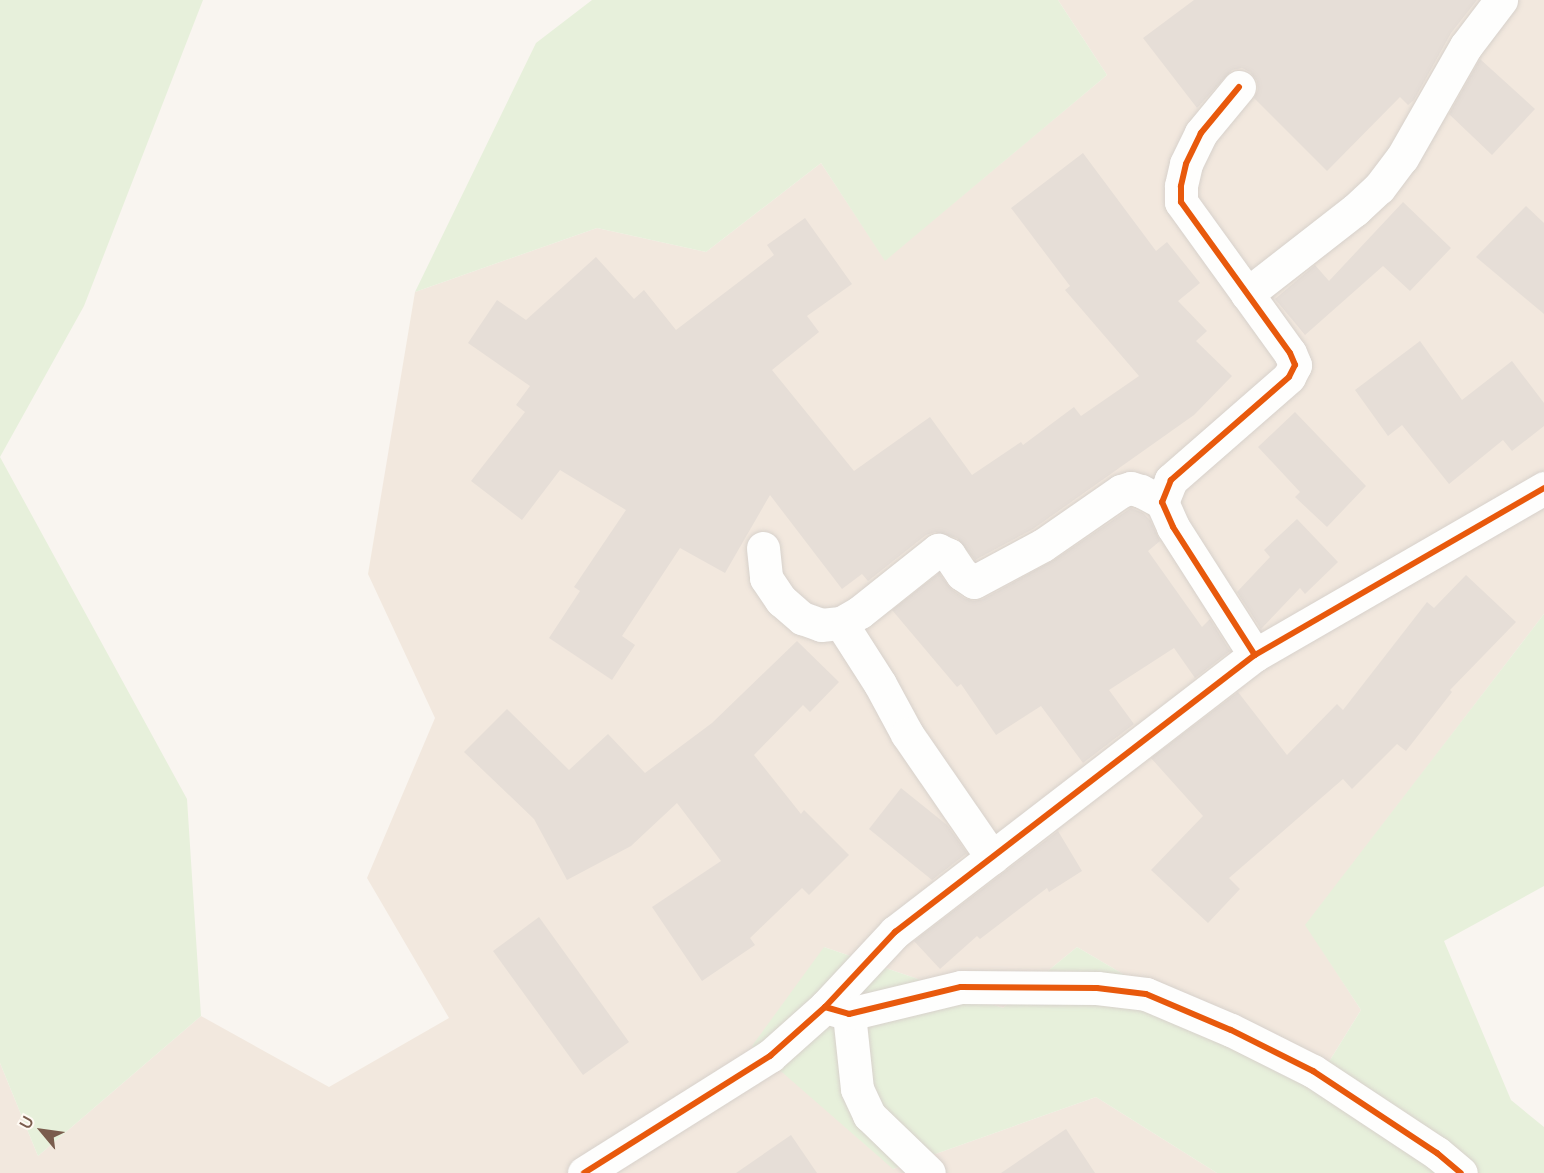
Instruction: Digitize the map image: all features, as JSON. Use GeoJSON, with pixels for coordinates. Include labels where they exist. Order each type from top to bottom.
{"type":"FeatureCollection","features":[{"type":"Feature","properties":{"kind":"street"},"geometry":{"type":"LineString","coordinates":[[1247,294],[1379,188],[1402,158],[1466,46],[1501,0]]}},
{"type":"Feature","properties":{"kind":"street"},"geometry":{"type":"LineString","coordinates":[[1162,502],[1171,480],[1289,377],[1295,365],[1290,353],[1181,202],[1181,186],[1186,164],[1201,133],[1239,87]]}},
{"type":"Feature","properties":{"kind":"street"},"geometry":{"type":"LineString","coordinates":[[763,548],[766,578],[781,600],[802,618],[821,625],[841,623],[860,612],[938,550],[949,555],[962,574],[974,582],[1043,545],[1121,491],[1131,488],[1141,490],[1162,502],[1173,527],[1255,655]]}},
{"type":"Feature","properties":{"kind":"street"},"geometry":{"type":"LineString","coordinates":[[584,1173],[837,1011],[895,932],[1255,655],[1544,488]]}},
{"type":"Feature","properties":{"kind":"street"},"geometry":{"type":"LineString","coordinates":[[841,623],[880,684],[907,734],[992,857]]}},
{"type":"Feature","properties":{"kind":"street"},"geometry":{"type":"LineString","coordinates":[[837,1011],[961,987],[1097,988],[1146,994],[1231,1030],[1313,1071],[1437,1153],[1461,1173]]}},
{"type":"Feature","properties":{"kind":"street"},"geometry":{"type":"LineString","coordinates":[[837,1011],[857,1089],[868,1115],[929,1173]]}},
{"type":"Feature","properties":{"kind":"shaded area"},"geometry":{"type":"Polygon","coordinates":[[[1058,0],[1544,0],[1544,614],[1306,925],[1361,1010],[1314,1086],[1077,947],[1003,1008],[824,947],[893,1169],[1096,1097],[1217,1173],[0,1173],[0,1063],[38,1156],[201,1016],[329,1087],[449,1018],[367,878],[435,718],[368,574],[415,292],[597,228],[706,252],[821,163],[885,260],[1107,75],[1058,0]]]}},
{"type":"Feature","properties":{"kind":"green space"},"geometry":{"type":"Polygon","coordinates":[[[0,0],[203,0],[84,306],[0,457],[0,0]]]}},
{"type":"Feature","properties":{"kind":"green space"},"geometry":{"type":"Polygon","coordinates":[[[592,0],[1058,0],[1107,75],[885,261],[821,163],[706,252],[597,228],[415,292],[536,43],[592,0]]]}},
{"type":"Feature","properties":{"kind":"green space"},"geometry":{"type":"Polygon","coordinates":[[[0,457],[187,799],[201,1016],[38,1156],[0,1063],[0,457]]]}},
{"type":"Feature","properties":{"kind":"green space"},"geometry":{"type":"Polygon","coordinates":[[[1544,614],[1544,886],[1444,941],[1511,1100],[1544,1127],[1544,1173],[1217,1173],[1096,1097],[893,1169],[752,1046],[824,947],[1003,1008],[1077,947],[1314,1086],[1361,1010],[1305,925],[1544,614]]]}},
{"type":"Feature","properties":{"kind":"building"},"geometry":{"type":"Polygon","coordinates":[[[1194,0],[1477,0],[1451,33],[1414,100],[1408,105],[1400,97],[1327,171],[1254,98],[1258,90],[1257,81],[1250,72],[1242,68],[1232,70],[1197,108],[1143,38],[1194,0]]]}},
{"type":"Feature","properties":{"kind":"building"},"geometry":{"type":"Polygon","coordinates":[[[1480,59],[1535,109],[1492,155],[1449,114],[1480,59]]]}},
{"type":"Feature","properties":{"kind":"building"},"geometry":{"type":"Polygon","coordinates":[[[1083,153],[1156,251],[1167,242],[1200,283],[1178,301],[1207,331],[1196,341],[1232,376],[1194,415],[1033,529],[975,560],[957,538],[935,532],[926,535],[868,581],[862,574],[842,589],[770,495],[725,573],[680,548],[622,636],[635,645],[612,680],[549,638],[580,591],[574,587],[626,510],[560,470],[522,520],[471,481],[525,412],[516,405],[530,386],[468,343],[497,300],[526,320],[596,257],[634,299],[644,290],[676,330],[774,255],[767,245],[805,218],[852,284],[807,316],[819,332],[772,370],[854,471],[930,417],[972,475],[1021,442],[1023,445],[1074,407],[1081,416],[1139,376],[1065,290],[1070,286],[1011,208],[1083,153]]]}},
{"type":"Feature","properties":{"kind":"building"},"geometry":{"type":"Polygon","coordinates":[[[1403,202],[1451,248],[1410,291],[1383,266],[1305,335],[1275,299],[1315,265],[1329,281],[1403,202]]]}},
{"type":"Feature","properties":{"kind":"building"},"geometry":{"type":"Polygon","coordinates":[[[1526,206],[1544,223],[1544,314],[1476,257],[1526,206]]]}},
{"type":"Feature","properties":{"kind":"building"},"geometry":{"type":"Polygon","coordinates":[[[1420,341],[1462,400],[1512,361],[1544,403],[1544,426],[1512,451],[1503,440],[1449,484],[1402,425],[1388,436],[1355,390],[1420,341]]]}},
{"type":"Feature","properties":{"kind":"building"},"geometry":{"type":"Polygon","coordinates":[[[1295,412],[1366,486],[1327,527],[1295,497],[1300,492],[1258,447],[1295,412]]]}},
{"type":"Feature","properties":{"kind":"building"},"geometry":{"type":"Polygon","coordinates":[[[1131,508],[1143,513],[1150,520],[1160,541],[1148,551],[1202,627],[1210,619],[1230,651],[1195,678],[1174,648],[1109,690],[1134,724],[1083,763],[1041,706],[996,735],[961,684],[957,687],[892,610],[939,573],[951,589],[964,598],[974,601],[983,599],[1054,560],[1131,508]]]}},
{"type":"Feature","properties":{"kind":"building"},"geometry":{"type":"Polygon","coordinates":[[[1297,519],[1338,562],[1305,594],[1300,588],[1261,629],[1237,592],[1270,557],[1264,550],[1297,519]]]}},
{"type":"Feature","properties":{"kind":"building"},"geometry":{"type":"Polygon","coordinates":[[[1466,575],[1516,622],[1450,690],[1452,692],[1406,751],[1397,744],[1352,789],[1343,779],[1229,878],[1240,889],[1208,923],[1151,870],[1203,816],[1151,758],[1238,692],[1287,755],[1337,704],[1343,710],[1427,602],[1434,608],[1466,575]]]}},
{"type":"Feature","properties":{"kind":"building"},"geometry":{"type":"Polygon","coordinates":[[[797,641],[839,682],[810,712],[803,705],[754,755],[801,814],[804,810],[849,855],[809,895],[802,888],[750,938],[755,945],[702,981],[652,907],[721,861],[677,803],[631,846],[567,880],[534,819],[464,752],[507,709],[569,770],[608,734],[645,773],[712,723],[797,641]]]}},
{"type":"Feature","properties":{"kind":"building"},"geometry":{"type":"Polygon","coordinates":[[[901,788],[947,825],[967,853],[932,880],[869,829],[901,788]]]}},
{"type":"Feature","properties":{"kind":"building"},"geometry":{"type":"Polygon","coordinates":[[[1058,831],[1082,871],[1049,892],[1047,888],[980,939],[977,936],[940,969],[914,941],[1058,831]]]}},
{"type":"Feature","properties":{"kind":"building"},"geometry":{"type":"Polygon","coordinates":[[[539,917],[629,1042],[583,1075],[493,951],[539,917]]]}},
{"type":"Feature","properties":{"kind":"building"},"geometry":{"type":"Polygon","coordinates":[[[1066,1129],[1095,1173],[1001,1173],[1066,1129]]]}},
{"type":"Feature","properties":{"kind":"building"},"geometry":{"type":"Polygon","coordinates":[[[791,1135],[817,1173],[736,1173],[791,1135]]]}},
{"type":"Feature","properties":{"kind":"cycle path"},"geometry":{"type":"LineString","coordinates":[[1239,87],[1201,133],[1186,164],[1181,186],[1181,202],[1290,353],[1295,365],[1289,377],[1171,480],[1162,502],[1173,527],[1255,655]]}},
{"type":"Feature","properties":{"kind":"cycle path"},"geometry":{"type":"LineString","coordinates":[[825,1007],[895,932],[1255,655],[1544,488]]}},
{"type":"Feature","properties":{"kind":"cycle path"},"geometry":{"type":"LineString","coordinates":[[584,1173],[770,1056],[825,1007],[849,1014],[961,987],[1097,988],[1146,994],[1231,1030],[1313,1071],[1437,1153],[1461,1173]]}}]}
